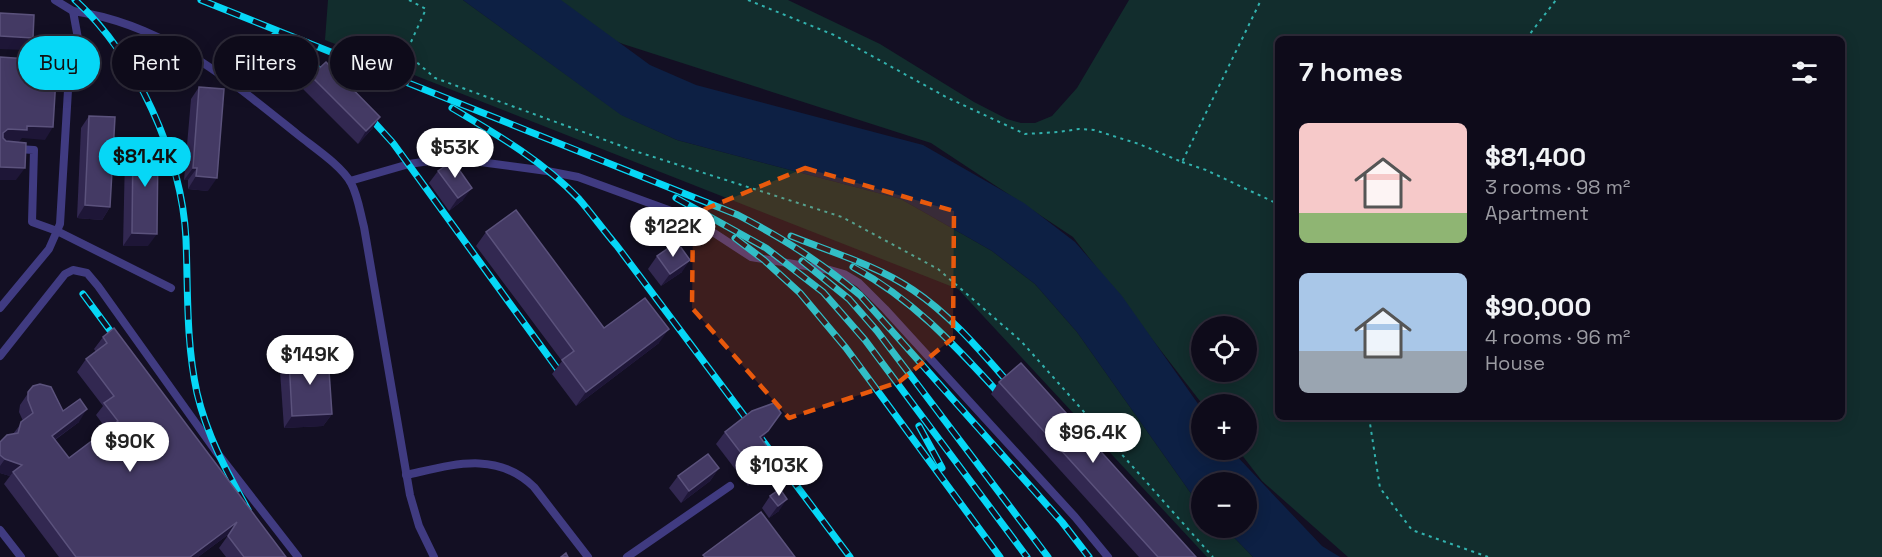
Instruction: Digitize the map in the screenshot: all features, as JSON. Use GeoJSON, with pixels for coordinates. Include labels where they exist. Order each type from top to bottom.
{"type":"FeatureCollection","features":[{"type":"Feature","properties":{"kind":"lane"},"geometry":{"type":"LineString","coordinates":[[55,0],[73,11],[118,21],[182,48],[258,103],[326,158],[350,182],[358,201],[364,227],[406,475],[419,526],[434,557]]}},
{"type":"Feature","properties":{"kind":"lane"},"geometry":{"type":"LineString","coordinates":[[73,11],[78,36]]}},
{"type":"Feature","properties":{"kind":"lane"},"geometry":{"type":"LineString","coordinates":[[0,308],[49,249],[57,231],[61,211],[68,90]]}},
{"type":"Feature","properties":{"kind":"lane"},"geometry":{"type":"LineString","coordinates":[[0,148],[34,150],[32,222],[57,231],[171,288]]}},
{"type":"Feature","properties":{"kind":"lane"},"geometry":{"type":"LineString","coordinates":[[350,182],[409,164],[450,158],[561,174],[591,181],[674,212],[708,229],[751,257],[844,274],[859,284],[885,309],[1075,517],[1108,557]]}},
{"type":"Feature","properties":{"kind":"lane"},"geometry":{"type":"LineString","coordinates":[[0,356],[65,274],[78,269],[87,273],[215,450],[298,557]]}},
{"type":"Feature","properties":{"kind":"lane"},"geometry":{"type":"LineString","coordinates":[[406,475],[480,463],[510,469],[534,487],[588,557]]}},
{"type":"Feature","properties":{"kind":"lane"},"geometry":{"type":"LineString","coordinates":[[627,557],[730,486]]}},
{"type":"Feature","properties":{"kind":"lane"},"geometry":{"type":"LineString","coordinates":[[0,530],[21,557]]}},
{"type":"Feature","properties":{"kind":"path"},"geometry":{"type":"LineString","coordinates":[[409,0],[426,9],[406,53],[435,78],[638,152],[842,217],[938,269],[1021,341],[1213,557]]}},
{"type":"Feature","properties":{"kind":"path"},"geometry":{"type":"LineString","coordinates":[[748,0],[834,35],[946,97],[1024,134],[1079,129],[1094,130],[1139,144],[1206,170],[1275,203]]}},
{"type":"Feature","properties":{"kind":"path"},"geometry":{"type":"LineString","coordinates":[[1182,162],[1260,0]]}},
{"type":"Feature","properties":{"kind":"path"},"geometry":{"type":"LineString","coordinates":[[1528,36],[1556,0]]}},
{"type":"Feature","properties":{"kind":"path"},"geometry":{"type":"LineString","coordinates":[[1370,420],[1380,488],[1412,531],[1488,557]]}},
{"type":"Feature","properties":{"kind":"highlighted area"},"geometry":{"type":"Polygon","coordinates":[[[805,168],[954,211],[953,338],[899,382],[789,418],[692,308],[693,214],[805,168]]]}},
{"type":"Feature","properties":{"kind":"green space"},"geometry":{"type":"Polygon","coordinates":[[[328,0],[463,0],[622,115],[677,140],[901,199],[992,251],[1035,284],[1077,332],[1191,493],[1191,538],[1235,538],[1253,557],[1207,557],[958,289],[415,75],[415,36],[330,36],[330,42],[325,40],[328,0]]]}},
{"type":"Feature","properties":{"kind":"green space"},"geometry":{"type":"Polygon","coordinates":[[[542,0],[788,0],[880,44],[974,102],[1007,119],[1021,123],[1035,123],[1052,116],[1077,88],[1129,0],[1882,0],[1882,557],[1348,557],[1262,481],[1246,460],[1257,460],[1257,394],[1194,394],[1073,237],[931,143],[623,44],[586,30],[542,0]]]}},
{"type":"Feature","properties":{"kind":"water"},"geometry":{"type":"Polygon","coordinates":[[[463,0],[561,0],[650,65],[696,85],[923,145],[1024,203],[1075,242],[1122,296],[1191,394],[1191,460],[1240,460],[1252,472],[1191,472],[1191,493],[1077,332],[1035,284],[992,251],[901,199],[677,140],[621,115],[463,0]]]}},
{"type":"Feature","properties":{"kind":"water"},"geometry":{"type":"Polygon","coordinates":[[[1257,477],[1322,546],[1340,557],[1253,557],[1235,538],[1257,538],[1257,477]]]}},
{"type":"Feature","properties":{"kind":"building"},"geometry":{"type":"Polygon","coordinates":[[[0,13],[34,15],[33,36],[0,36],[0,13]]]}},
{"type":"Feature","properties":{"kind":"building"},"geometry":{"type":"Polygon","coordinates":[[[0,57],[18,58],[18,90],[55,90],[53,127],[27,126],[27,130],[8,129],[3,133],[6,141],[26,143],[25,168],[0,167],[0,57]]]}},
{"type":"Feature","properties":{"kind":"building"},"geometry":{"type":"Polygon","coordinates":[[[326,62],[330,66],[330,90],[353,90],[380,117],[366,131],[318,83],[318,69],[326,62]]]}},
{"type":"Feature","properties":{"kind":"building"},"geometry":{"type":"Polygon","coordinates":[[[202,87],[224,90],[217,178],[196,176],[197,168],[193,168],[199,90],[202,90],[202,87]]]}},
{"type":"Feature","properties":{"kind":"building"},"geometry":{"type":"Polygon","coordinates":[[[89,116],[115,117],[110,207],[85,205],[89,116]]]}},
{"type":"Feature","properties":{"kind":"building"},"geometry":{"type":"Polygon","coordinates":[[[133,143],[158,144],[157,234],[132,233],[133,143]]]}},
{"type":"Feature","properties":{"kind":"building"},"geometry":{"type":"Polygon","coordinates":[[[453,161],[472,188],[458,198],[438,171],[453,161]]]}},
{"type":"Feature","properties":{"kind":"building"},"geometry":{"type":"Polygon","coordinates":[[[516,210],[604,328],[645,298],[669,329],[586,392],[562,360],[574,351],[486,232],[516,210]]]}},
{"type":"Feature","properties":{"kind":"building"},"geometry":{"type":"Polygon","coordinates":[[[677,242],[690,260],[670,274],[657,256],[677,242]]]}},
{"type":"Feature","properties":{"kind":"building"},"geometry":{"type":"Polygon","coordinates":[[[114,328],[286,557],[244,557],[228,536],[237,522],[190,557],[76,557],[13,472],[22,465],[0,455],[0,442],[7,435],[18,433],[21,422],[33,413],[28,400],[28,392],[33,386],[40,384],[51,387],[63,411],[80,399],[87,409],[52,436],[69,458],[118,421],[104,403],[114,396],[86,359],[107,343],[103,337],[114,328]]]}},
{"type":"Feature","properties":{"kind":"building"},"geometry":{"type":"Polygon","coordinates":[[[328,356],[332,414],[292,416],[289,359],[328,356]]]}},
{"type":"Feature","properties":{"kind":"building"},"geometry":{"type":"Polygon","coordinates":[[[1021,363],[1196,557],[1158,557],[999,382],[1021,363]]]}},
{"type":"Feature","properties":{"kind":"building"},"geometry":{"type":"Polygon","coordinates":[[[774,403],[781,413],[768,431],[760,437],[776,459],[757,474],[725,432],[752,411],[774,403]]]}},
{"type":"Feature","properties":{"kind":"building"},"geometry":{"type":"Polygon","coordinates":[[[708,454],[719,468],[689,491],[678,476],[708,454]]]}},
{"type":"Feature","properties":{"kind":"building"},"geometry":{"type":"Polygon","coordinates":[[[780,489],[787,499],[778,506],[770,496],[780,489]]]}},
{"type":"Feature","properties":{"kind":"building"},"geometry":{"type":"Polygon","coordinates":[[[761,512],[795,557],[705,557],[703,555],[761,512]]]}},
{"type":"Feature","properties":{"kind":"railway"},"geometry":{"type":"LineString","coordinates":[[75,0],[118,49],[152,109],[165,142],[183,207],[189,336],[197,393],[212,439],[248,510]]}},
{"type":"Feature","properties":{"kind":"railway"},"geometry":{"type":"LineString","coordinates":[[201,0],[738,215],[786,242],[816,261],[860,295],[1062,522],[1089,557]]}},
{"type":"Feature","properties":{"kind":"railway"},"geometry":{"type":"LineString","coordinates":[[318,69],[330,79]]}},
{"type":"Feature","properties":{"kind":"railway"},"geometry":{"type":"LineString","coordinates":[[452,108],[535,160],[579,199],[617,246],[850,557]]}},
{"type":"Feature","properties":{"kind":"railway"},"geometry":{"type":"LineString","coordinates":[[364,111],[393,143],[567,382]]}},
{"type":"Feature","properties":{"kind":"railway"},"geometry":{"type":"LineString","coordinates":[[676,198],[766,248],[823,292],[865,340],[1027,557]]}},
{"type":"Feature","properties":{"kind":"railway"},"geometry":{"type":"LineString","coordinates":[[791,236],[869,266],[913,290],[954,324],[1014,389]]}},
{"type":"Feature","properties":{"kind":"railway"},"geometry":{"type":"LineString","coordinates":[[735,238],[764,260],[800,293],[846,348],[1000,557]]}},
{"type":"Feature","properties":{"kind":"railway"},"geometry":{"type":"LineString","coordinates":[[802,261],[849,299],[877,331],[1048,557]]}},
{"type":"Feature","properties":{"kind":"railway"},"geometry":{"type":"LineString","coordinates":[[853,267],[897,295],[917,311],[1006,401]]}},
{"type":"Feature","properties":{"kind":"railway"},"geometry":{"type":"LineString","coordinates":[[83,294],[120,344]]}},
{"type":"Feature","properties":{"kind":"railway"},"geometry":{"type":"LineString","coordinates":[[919,426],[942,468]]}}]}
